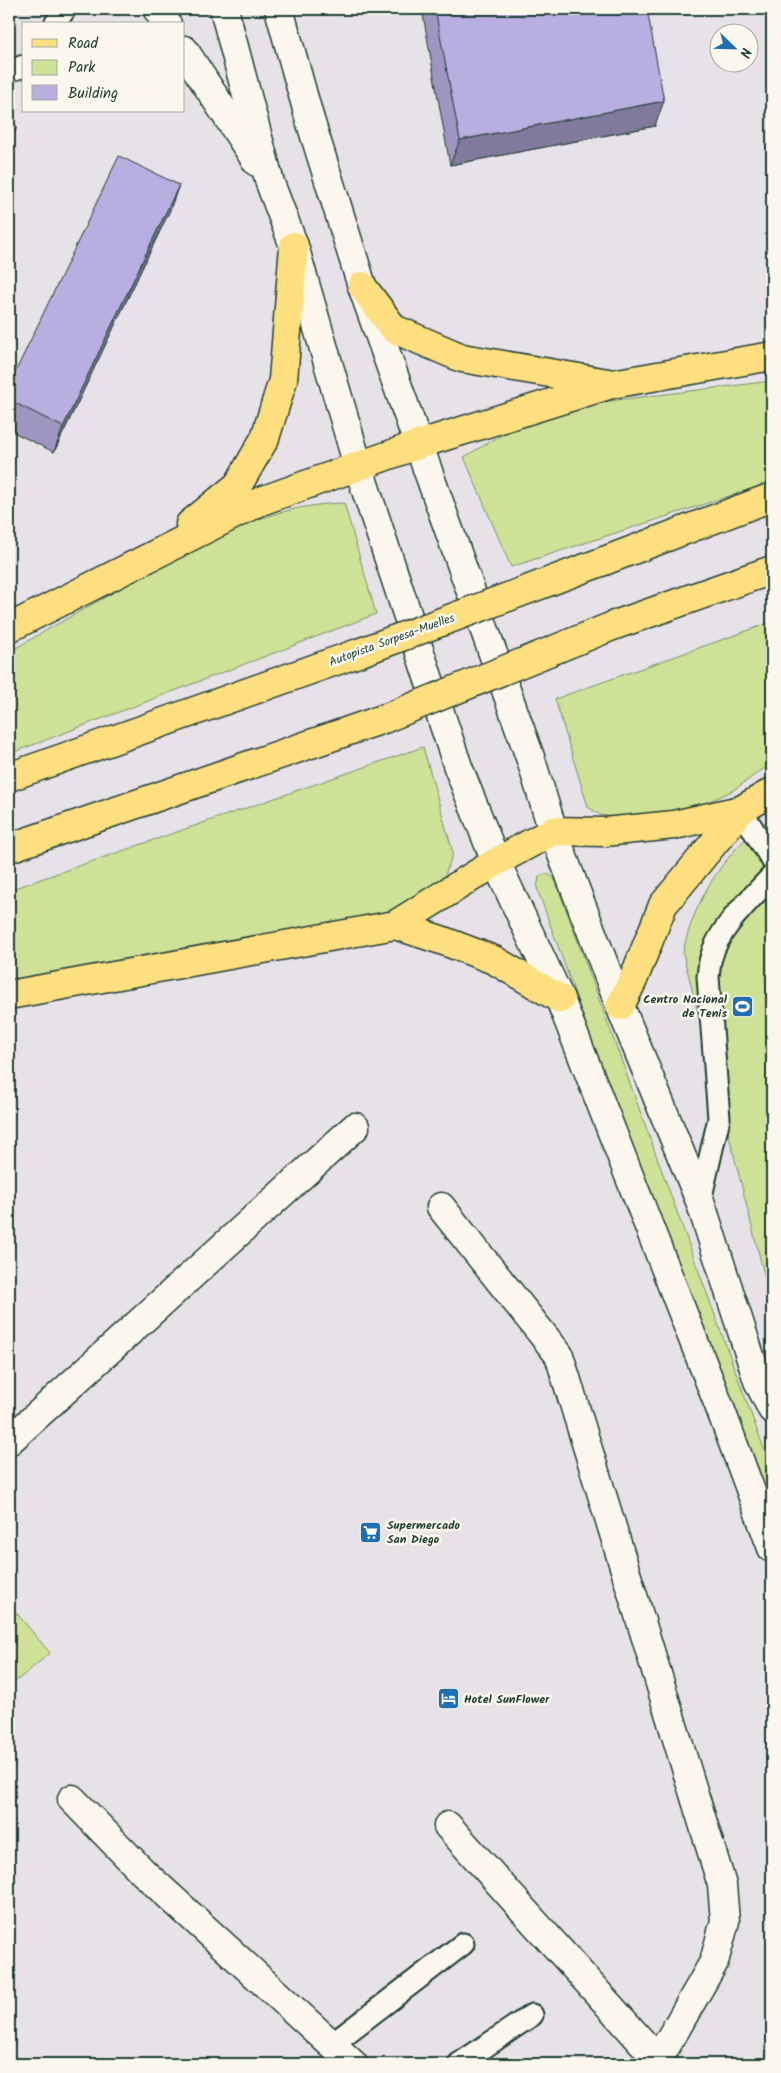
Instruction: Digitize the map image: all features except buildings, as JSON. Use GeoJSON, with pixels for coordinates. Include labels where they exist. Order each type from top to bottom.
{"type":"FeatureCollection","features":[{"type":"Feature","properties":{"kind":"main road"},"geometry":{"type":"LineString","coordinates":[[148,558],[238,485],[265,438],[283,380],[294,246]]}},
{"type":"Feature","properties":{"kind":"main road"},"geometry":{"type":"LineString","coordinates":[[362,286],[394,329],[462,358],[612,384]]}},
{"type":"Feature","properties":{"kind":"main road"},"geometry":{"type":"LineString","coordinates":[[9,628],[260,501],[358,466],[420,444],[612,384],[772,356]]}},
{"type":"Feature","properties":{"kind":"main road","name":"Autopista Sorpesa-Muelles"},"geometry":{"type":"LineString","coordinates":[[9,777],[361,652],[772,498]]}},
{"type":"Feature","properties":{"kind":"main road"},"geometry":{"type":"LineString","coordinates":[[9,848],[386,718],[615,625],[772,570]]}},
{"type":"Feature","properties":{"kind":"main road"},"geometry":{"type":"LineString","coordinates":[[9,995],[395,925],[496,862],[553,831],[604,832],[674,826],[742,810],[772,792]]}},
{"type":"Feature","properties":{"kind":"main road"},"geometry":{"type":"LineString","coordinates":[[620,1006],[633,980],[663,905],[742,810]]}},
{"type":"Feature","properties":{"kind":"main road"},"geometry":{"type":"LineString","coordinates":[[395,925],[494,960],[560,999]]}},
{"type":"Feature","properties":{"kind":"street"},"geometry":{"type":"LineString","coordinates":[[157,9],[166,22]]}},
{"type":"Feature","properties":{"kind":"street"},"geometry":{"type":"LineString","coordinates":[[224,9],[270,183],[294,246],[358,466],[458,767],[496,862],[560,999],[720,1408],[772,1548]]}},
{"type":"Feature","properties":{"kind":"street"},"geometry":{"type":"LineString","coordinates":[[278,9],[310,120],[362,286],[420,444],[531,760],[553,831],[620,1006],[700,1201],[758,1380],[772,1409]]}},
{"type":"Feature","properties":{"kind":"street"},"geometry":{"type":"LineString","coordinates":[[185,52],[270,183]]}},
{"type":"Feature","properties":{"kind":"street"},"geometry":{"type":"LineString","coordinates":[[9,1442],[355,1127]]}},
{"type":"Feature","properties":{"kind":"street"},"geometry":{"type":"LineString","coordinates":[[441,1207],[559,1355],[722,1886],[725,1921],[714,1962],[659,2062],[448,1826]]}},
{"type":"Feature","properties":{"kind":"street"},"geometry":{"type":"LineString","coordinates":[[72,1799],[144,1874],[353,2064]]}},
{"type":"Feature","properties":{"kind":"lane"},"geometry":{"type":"LineString","coordinates":[[57,22],[65,9]]}},
{"type":"Feature","properties":{"kind":"lane"},"geometry":{"type":"LineString","coordinates":[[9,71],[22,67]]}},
{"type":"Feature","properties":{"kind":"lane"},"geometry":{"type":"LineString","coordinates":[[742,810],[772,860]]}},
{"type":"Feature","properties":{"kind":"lane"},"geometry":{"type":"LineString","coordinates":[[700,1201],[719,1118],[708,978],[710,958],[729,924],[772,876]]}},
{"type":"Feature","properties":{"kind":"lane"},"geometry":{"type":"LineString","coordinates":[[331,2045],[463,1944]]}},
{"type":"Feature","properties":{"kind":"lane"},"geometry":{"type":"LineString","coordinates":[[459,2064],[532,2015]]}},
{"type":"Feature","properties":{"kind":"green space"},"geometry":{"type":"Polygon","coordinates":[[[772,381],[772,482],[511,567],[464,457],[514,428],[593,403],[772,381]]]}},
{"type":"Feature","properties":{"kind":"green space"},"geometry":{"type":"Polygon","coordinates":[[[344,503],[376,614],[9,754],[9,652],[183,554],[233,529],[287,511],[315,505],[344,503]]]}},
{"type":"Feature","properties":{"kind":"green space"},"geometry":{"type":"Polygon","coordinates":[[[772,622],[772,763],[732,791],[677,816],[622,818],[600,815],[588,807],[555,699],[772,622]]]}},
{"type":"Feature","properties":{"kind":"green space"},"geometry":{"type":"Polygon","coordinates":[[[423,747],[453,853],[445,875],[435,891],[403,914],[9,993],[9,890],[423,747]]]}},
{"type":"Feature","properties":{"kind":"green space","name":"Centro Nacional de Tenis"},"geometry":{"type":"Polygon","coordinates":[[[772,818],[772,1306],[683,953],[695,914],[714,877],[741,844],[772,818]]]}},
{"type":"Feature","properties":{"kind":"green space"},"geometry":{"type":"Polygon","coordinates":[[[543,874],[548,874],[556,882],[772,1471],[772,1536],[754,1491],[537,888],[539,877],[543,874]]]}},
{"type":"Feature","properties":{"kind":"green space"},"geometry":{"type":"Polygon","coordinates":[[[9,1604],[50,1653],[9,1687],[9,1604]]]}},
{"type":"Feature","properties":{"kind":"place","name":"Centro Nacional de Tenis"},"geometry":{"type":"Point","coordinates":[743,1006]}},
{"type":"Feature","properties":{"kind":"place","name":"Supermercado San Diego"},"geometry":{"type":"Point","coordinates":[371,1532]}},
{"type":"Feature","properties":{"kind":"place","name":"Hotel SunFlower"},"geometry":{"type":"Point","coordinates":[448,1699]}}]}
